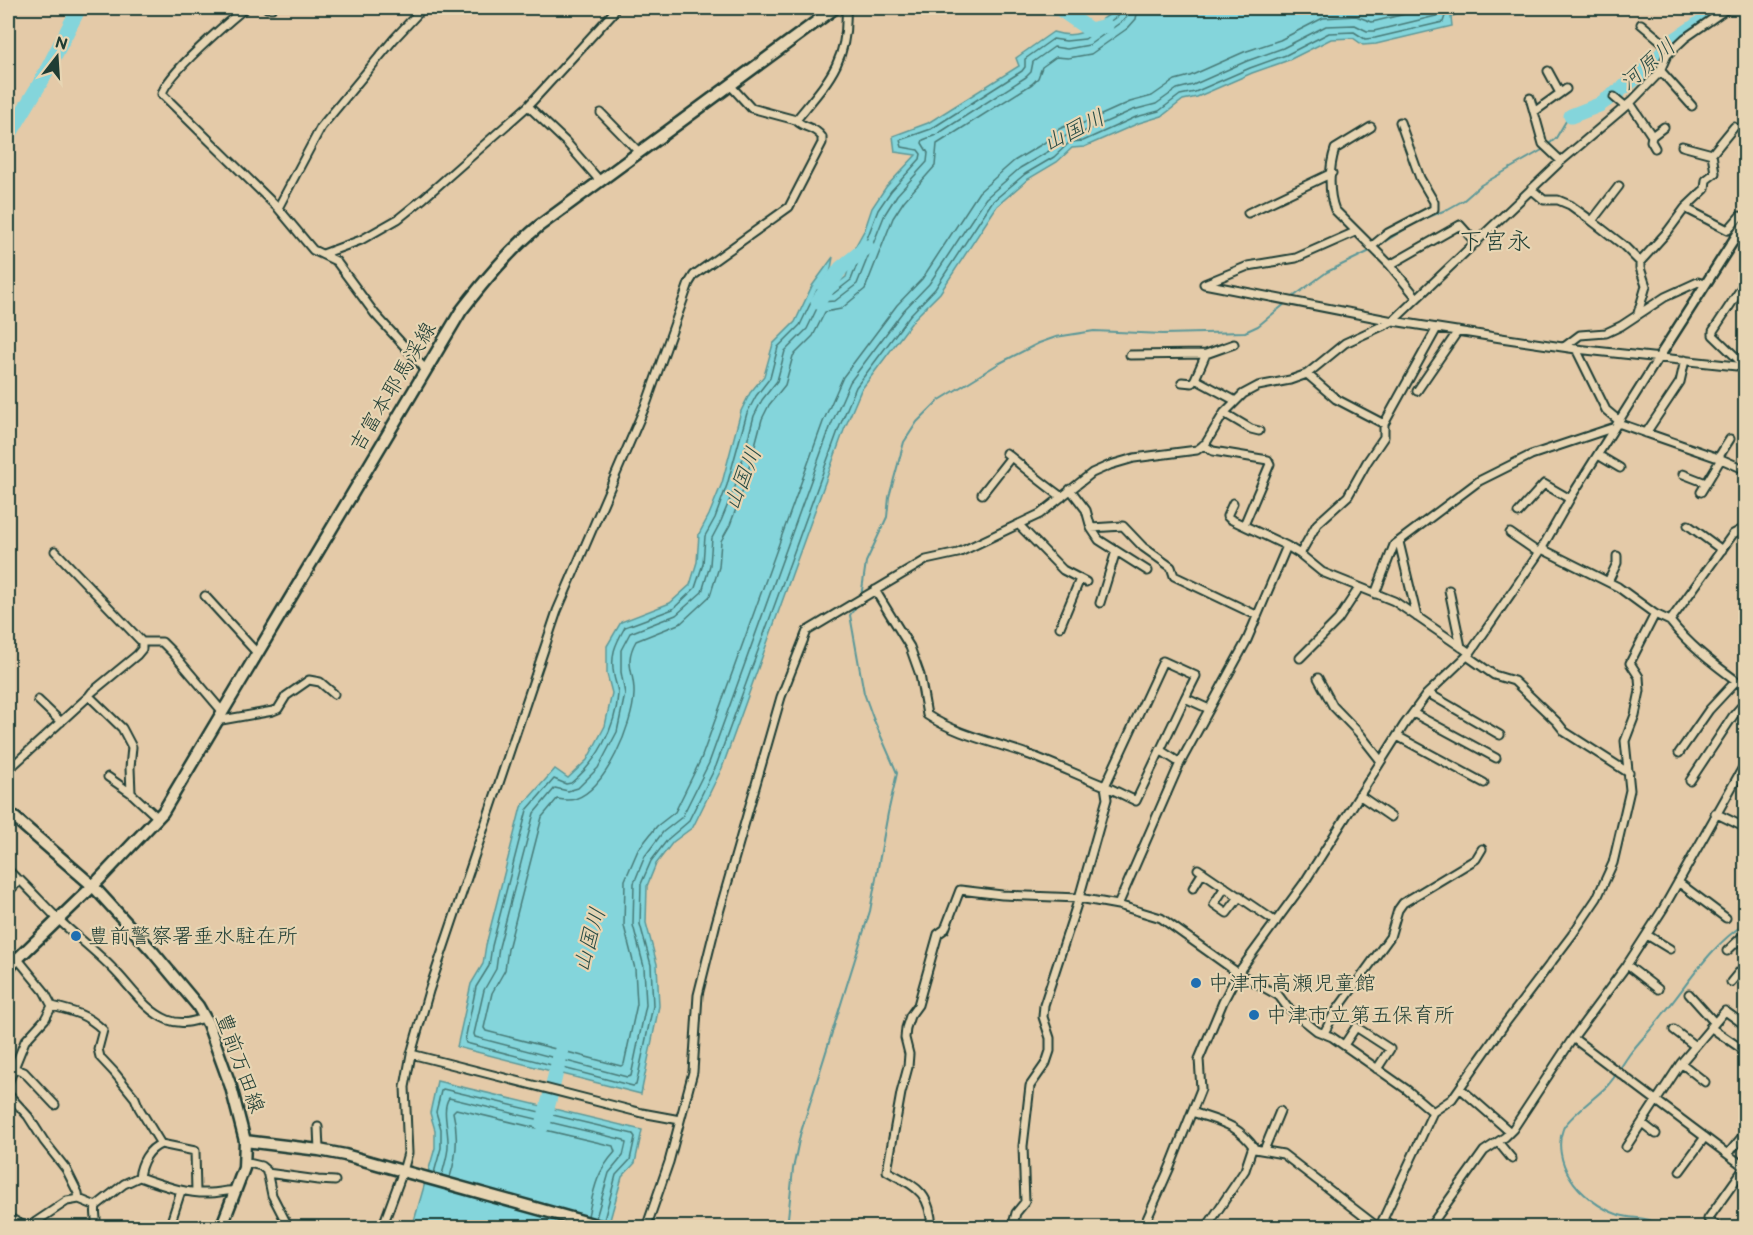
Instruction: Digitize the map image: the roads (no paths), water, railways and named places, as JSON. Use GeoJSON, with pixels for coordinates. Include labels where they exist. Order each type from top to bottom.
{"type":"FeatureCollection","features":[{"type":"Feature","properties":{"kind":"main road","name":"吉富本耶馬渓線"},"geometry":{"type":"LineString","coordinates":[[8,968],[93,886],[158,818],[199,753],[461,310],[504,258],[539,226],[835,8]]}},
{"type":"Feature","properties":{"kind":"main road","name":"豊前万田線"},"geometry":{"type":"LineString","coordinates":[[8,812],[93,886],[198,1006],[231,1087],[245,1142],[319,1150],[608,1227]]}},
{"type":"Feature","properties":{"kind":"main road"},"geometry":{"type":"LineString","coordinates":[[220,1227],[244,1168],[245,1142]]}},
{"type":"Feature","properties":{"kind":"street"},"geometry":{"type":"LineString","coordinates":[[245,8],[185,64],[164,87],[162,94],[278,208],[313,250],[336,261],[375,314],[426,370]]}},
{"type":"Feature","properties":{"kind":"street"},"geometry":{"type":"LineString","coordinates":[[267,8],[272,8]]}},
{"type":"Feature","properties":{"kind":"street"},"geometry":{"type":"LineString","coordinates":[[278,208],[321,126],[423,8]]}},
{"type":"Feature","properties":{"kind":"street"},"geometry":{"type":"LineString","coordinates":[[323,254],[361,240],[398,219],[459,169],[528,106],[615,8]]}},
{"type":"Feature","properties":{"kind":"street"},"geometry":{"type":"LineString","coordinates":[[796,120],[818,93],[842,54],[846,35],[846,8]]}},
{"type":"Feature","properties":{"kind":"street"},"geometry":{"type":"LineString","coordinates":[[646,1227],[669,1162],[693,1072],[698,995],[716,923],[782,697],[807,631],[926,560],[958,553],[1040,514],[1092,473],[1134,458],[1197,450],[1203,445],[1224,413],[1243,394],[1258,386],[1307,374],[1345,343],[1393,321],[1561,161],[1628,105],[1660,70],[1672,50],[1685,38],[1728,8]]}},
{"type":"Feature","properties":{"kind":"street"},"geometry":{"type":"LineString","coordinates":[[1641,24],[1672,50]]}},
{"type":"Feature","properties":{"kind":"street"},"geometry":{"type":"LineString","coordinates":[[1660,70],[1692,106]]}},
{"type":"Feature","properties":{"kind":"street"},"geometry":{"type":"LineString","coordinates":[[1534,112],[1563,91],[1548,71]]}},
{"type":"Feature","properties":{"kind":"street"},"geometry":{"type":"LineString","coordinates":[[382,1227],[407,1172],[405,1088],[411,1054],[429,991],[557,611],[647,402],[689,283],[694,275],[789,207],[822,143],[822,137],[817,129],[802,126],[796,120],[751,108],[729,85]]}},
{"type":"Feature","properties":{"kind":"street"},"geometry":{"type":"LineString","coordinates":[[1614,97],[1628,105],[1652,136],[1651,141],[1655,148]]}},
{"type":"Feature","properties":{"kind":"street"},"geometry":{"type":"LineString","coordinates":[[1530,98],[1543,144],[1561,161]]}},
{"type":"Feature","properties":{"kind":"street"},"geometry":{"type":"LineString","coordinates":[[528,106],[566,142],[600,181]]}},
{"type":"Feature","properties":{"kind":"street"},"geometry":{"type":"LineString","coordinates":[[601,113],[639,152]]}},
{"type":"Feature","properties":{"kind":"street"},"geometry":{"type":"LineString","coordinates":[[1371,247],[1388,233],[1434,209],[1434,202],[1420,178],[1400,122]]}},
{"type":"Feature","properties":{"kind":"street"},"geometry":{"type":"LineString","coordinates":[[1371,127],[1335,149],[1331,200],[1335,210],[1390,265],[1418,298]]}},
{"type":"Feature","properties":{"kind":"street"},"geometry":{"type":"LineString","coordinates":[[1638,313],[1646,286],[1640,262],[1685,208],[1705,189],[1706,180],[1715,173],[1712,154],[1734,127]]}},
{"type":"Feature","properties":{"kind":"street"},"geometry":{"type":"LineString","coordinates":[[1652,136],[1664,128]]}},
{"type":"Feature","properties":{"kind":"street"},"geometry":{"type":"LineString","coordinates":[[1682,146],[1712,154]]}},
{"type":"Feature","properties":{"kind":"street"},"geometry":{"type":"LineString","coordinates":[[1248,213],[1332,173]]}},
{"type":"Feature","properties":{"kind":"street"},"geometry":{"type":"LineString","coordinates":[[1592,221],[1619,186]]}},
{"type":"Feature","properties":{"kind":"street"},"geometry":{"type":"LineString","coordinates":[[1532,189],[1544,200],[1558,200],[1570,205],[1623,244],[1640,262]]}},
{"type":"Feature","properties":{"kind":"street"},"geometry":{"type":"LineString","coordinates":[[1153,1227],[1144,1225],[1201,1089],[1199,1059],[1238,974],[1304,883],[1413,713],[1428,693],[1469,654],[1541,551],[1617,423],[1746,220],[1740,216],[1728,230],[1685,208]]}},
{"type":"Feature","properties":{"kind":"street"},"geometry":{"type":"LineString","coordinates":[[1390,265],[1460,225],[1476,243]]}},
{"type":"Feature","properties":{"kind":"street"},"geometry":{"type":"LineString","coordinates":[[1355,232],[1296,258],[1248,266],[1204,284],[1393,321],[1576,349],[1684,360],[1743,363]]}},
{"type":"Feature","properties":{"kind":"street"},"geometry":{"type":"LineString","coordinates":[[1743,363],[1713,335],[1713,331],[1746,281]]}},
{"type":"Feature","properties":{"kind":"street"},"geometry":{"type":"LineString","coordinates":[[1564,347],[1580,335],[1606,333],[1665,297],[1698,282],[1705,284]]}},
{"type":"Feature","properties":{"kind":"street"},"geometry":{"type":"LineString","coordinates":[[1300,554],[1317,524],[1348,496],[1384,437],[1384,424],[1437,328]]}},
{"type":"Feature","properties":{"kind":"street"},"geometry":{"type":"LineString","coordinates":[[1418,391],[1458,331]]}},
{"type":"Feature","properties":{"kind":"street"},"geometry":{"type":"LineString","coordinates":[[1130,355],[1206,354],[1234,344]]}},
{"type":"Feature","properties":{"kind":"street"},"geometry":{"type":"LineString","coordinates":[[1576,349],[1606,410],[1617,423],[1746,470]]}},
{"type":"Feature","properties":{"kind":"street"},"geometry":{"type":"LineString","coordinates":[[1182,382],[1192,384],[1206,354]]}},
{"type":"Feature","properties":{"kind":"street"},"geometry":{"type":"LineString","coordinates":[[1646,433],[1680,382],[1684,360]]}},
{"type":"Feature","properties":{"kind":"street"},"geometry":{"type":"LineString","coordinates":[[1307,374],[1336,399],[1384,424]]}},
{"type":"Feature","properties":{"kind":"street"},"geometry":{"type":"LineString","coordinates":[[1195,379],[1236,400]]}},
{"type":"Feature","properties":{"kind":"street"},"geometry":{"type":"LineString","coordinates":[[1224,413],[1251,429],[1259,431]]}},
{"type":"Feature","properties":{"kind":"street"},"geometry":{"type":"LineString","coordinates":[[1375,594],[1394,545],[1479,481],[1530,455],[1617,423]]}},
{"type":"Feature","properties":{"kind":"street"},"geometry":{"type":"LineString","coordinates":[[1701,492],[1730,439]]}},
{"type":"Feature","properties":{"kind":"street"},"geometry":{"type":"LineString","coordinates":[[1203,445],[1213,451],[1268,460],[1270,464],[1244,525]]}},
{"type":"Feature","properties":{"kind":"street"},"geometry":{"type":"LineString","coordinates":[[982,494],[1008,455],[1040,482],[1062,496]]}},
{"type":"Feature","properties":{"kind":"street"},"geometry":{"type":"LineString","coordinates":[[1598,455],[1620,468]]}},
{"type":"Feature","properties":{"kind":"street"},"geometry":{"type":"LineString","coordinates":[[1683,474],[1706,483]]}},
{"type":"Feature","properties":{"kind":"street"},"geometry":{"type":"LineString","coordinates":[[1518,513],[1544,484],[1570,499]]}},
{"type":"Feature","properties":{"kind":"street"},"geometry":{"type":"LineString","coordinates":[[1070,489],[1086,510],[1091,528],[1099,540],[1148,571]]}},
{"type":"Feature","properties":{"kind":"street"},"geometry":{"type":"LineString","coordinates":[[1233,503],[1227,516],[1287,546],[1322,572],[1394,601],[1461,647],[1494,675],[1514,681],[1565,732],[1629,773]]}},
{"type":"Feature","properties":{"kind":"street"},"geometry":{"type":"LineString","coordinates":[[1018,525],[1064,570],[1083,581],[1060,627]]}},
{"type":"Feature","properties":{"kind":"street"},"geometry":{"type":"LineString","coordinates":[[1688,525],[1722,550]]}},
{"type":"Feature","properties":{"kind":"street"},"geometry":{"type":"LineString","coordinates":[[1091,528],[1124,526],[1143,547],[1172,567],[1174,576],[1256,615]]}},
{"type":"Feature","properties":{"kind":"street"},"geometry":{"type":"LineString","coordinates":[[1670,621],[1733,534],[1746,527]]}},
{"type":"Feature","properties":{"kind":"street"},"geometry":{"type":"LineString","coordinates":[[1510,533],[1541,551],[1618,587],[1655,614],[1670,621],[1684,639],[1746,688]]}},
{"type":"Feature","properties":{"kind":"street"},"geometry":{"type":"LineString","coordinates":[[1399,542],[1417,617]]}},
{"type":"Feature","properties":{"kind":"street"},"geometry":{"type":"LineString","coordinates":[[1118,905],[1180,763],[1247,640],[1287,546]]}},
{"type":"Feature","properties":{"kind":"street"},"geometry":{"type":"LineString","coordinates":[[8,770],[142,649],[142,642],[55,551]]}},
{"type":"Feature","properties":{"kind":"street"},"geometry":{"type":"LineString","coordinates":[[1100,603],[1116,551]]}},
{"type":"Feature","properties":{"kind":"street"},"geometry":{"type":"LineString","coordinates":[[1608,582],[1617,563],[1617,556]]}},
{"type":"Feature","properties":{"kind":"street"},"geometry":{"type":"LineString","coordinates":[[1300,658],[1338,620],[1359,588]]}},
{"type":"Feature","properties":{"kind":"street"},"geometry":{"type":"LineString","coordinates":[[875,590],[910,647],[920,675],[927,715],[939,723],[1028,754],[1105,786],[1136,801],[1196,676],[1163,661],[1105,786],[1107,799],[1079,898],[1044,1005],[1043,1017],[1050,1038],[1050,1051],[1046,1063],[1034,1077],[1030,1086],[1023,1146],[1025,1202],[1016,1213],[1012,1227]]}},
{"type":"Feature","properties":{"kind":"street"},"geometry":{"type":"LineString","coordinates":[[1449,590],[1461,647]]}},
{"type":"Feature","properties":{"kind":"street"},"geometry":{"type":"LineString","coordinates":[[205,596],[257,653]]}},
{"type":"Feature","properties":{"kind":"street"},"geometry":{"type":"LineString","coordinates":[[1192,1112],[1236,1127],[1245,1134],[1255,1149],[1282,1154],[1378,1227],[1433,1112],[1452,1099],[1572,935],[1597,898],[1613,863],[1630,790],[1625,741],[1635,715],[1640,691],[1639,677],[1629,663],[1655,614]]}},
{"type":"Feature","properties":{"kind":"street"},"geometry":{"type":"LineString","coordinates":[[142,642],[162,642],[172,652],[219,716],[273,711],[278,708],[286,696],[314,679],[334,694]]}},
{"type":"Feature","properties":{"kind":"street"},"geometry":{"type":"LineString","coordinates":[[1318,678],[1333,706],[1359,733],[1381,761]]}},
{"type":"Feature","properties":{"kind":"street"},"geometry":{"type":"LineString","coordinates":[[1679,753],[1709,711],[1736,681]]}},
{"type":"Feature","properties":{"kind":"street"},"geometry":{"type":"LineString","coordinates":[[1428,693],[1500,735]]}},
{"type":"Feature","properties":{"kind":"street"},"geometry":{"type":"LineString","coordinates":[[89,696],[122,728],[132,747],[131,793]]}},
{"type":"Feature","properties":{"kind":"street"},"geometry":{"type":"LineString","coordinates":[[1185,699],[1209,709]]}},
{"type":"Feature","properties":{"kind":"street"},"geometry":{"type":"LineString","coordinates":[[38,700],[61,722]]}},
{"type":"Feature","properties":{"kind":"street"},"geometry":{"type":"LineString","coordinates":[[1689,781],[1733,716],[1746,701]]}},
{"type":"Feature","properties":{"kind":"street"},"geometry":{"type":"LineString","coordinates":[[1413,713],[1496,758]]}},
{"type":"Feature","properties":{"kind":"street"},"geometry":{"type":"LineString","coordinates":[[1397,736],[1484,783]]}},
{"type":"Feature","properties":{"kind":"street"},"geometry":{"type":"LineString","coordinates":[[1160,750],[1180,763]]}},
{"type":"Feature","properties":{"kind":"street"},"geometry":{"type":"LineString","coordinates":[[1429,1227],[1484,1151],[1510,1132],[1573,1038],[1627,965],[1647,935],[1746,762]]}},
{"type":"Feature","properties":{"kind":"street"},"geometry":{"type":"LineString","coordinates":[[108,777],[131,793],[158,818]]}},
{"type":"Feature","properties":{"kind":"street"},"geometry":{"type":"LineString","coordinates":[[1736,777],[1746,782]]}},
{"type":"Feature","properties":{"kind":"street"},"geometry":{"type":"LineString","coordinates":[[1359,795],[1391,817]]}},
{"type":"Feature","properties":{"kind":"street"},"geometry":{"type":"LineString","coordinates":[[1715,813],[1746,828]]}},
{"type":"Feature","properties":{"kind":"street"},"geometry":{"type":"LineString","coordinates":[[1324,1033],[1334,1014],[1390,937],[1398,910],[1403,903],[1476,859],[1482,849]]}},
{"type":"Feature","properties":{"kind":"street"},"geometry":{"type":"LineString","coordinates":[[8,870],[58,920],[113,969],[146,1006],[167,1020],[179,1023],[190,1023],[204,1018]]}},
{"type":"Feature","properties":{"kind":"street"},"geometry":{"type":"LineString","coordinates":[[1192,888],[1201,870],[1276,922]]}},
{"type":"Feature","properties":{"kind":"street"},"geometry":{"type":"LineString","coordinates":[[9,888],[19,881]]}},
{"type":"Feature","properties":{"kind":"street"},"geometry":{"type":"LineString","coordinates":[[1677,882],[1726,918]]}},
{"type":"Feature","properties":{"kind":"street"},"geometry":{"type":"LineString","coordinates":[[1225,887],[1214,904],[1227,913],[1240,896]]}},
{"type":"Feature","properties":{"kind":"street"},"geometry":{"type":"LineString","coordinates":[[932,1227],[931,1210],[920,1189],[886,1171],[908,1067],[906,1028],[910,1016],[918,1005],[938,934],[945,929],[960,890],[1002,895],[1079,898],[1118,905],[1161,918],[1238,974],[1279,996],[1287,1007],[1317,1030],[1344,1045],[1406,1089],[1433,1112]]}},
{"type":"Feature","properties":{"kind":"street"},"geometry":{"type":"LineString","coordinates":[[1727,951],[1746,933]]}},
{"type":"Feature","properties":{"kind":"street"},"geometry":{"type":"LineString","coordinates":[[1647,935],[1670,949]]}},
{"type":"Feature","properties":{"kind":"street"},"geometry":{"type":"LineString","coordinates":[[17,958],[44,991],[52,1006],[91,1018],[104,1030],[98,1049],[100,1057],[135,1098],[138,1108],[161,1143]]}},
{"type":"Feature","properties":{"kind":"street"},"geometry":{"type":"LineString","coordinates":[[1627,965],[1658,989]]}},
{"type":"Feature","properties":{"kind":"street"},"geometry":{"type":"LineString","coordinates":[[1731,982],[1740,971],[1746,975]]}},
{"type":"Feature","properties":{"kind":"street"},"geometry":{"type":"LineString","coordinates":[[1689,994],[1712,1024],[1746,1052]]}},
{"type":"Feature","properties":{"kind":"street"},"geometry":{"type":"LineString","coordinates":[[8,1083],[25,1041],[52,1006]]}},
{"type":"Feature","properties":{"kind":"street"},"geometry":{"type":"LineString","coordinates":[[1626,1147],[1681,1063],[1712,1024],[1725,1011],[1746,1026]]}},
{"type":"Feature","properties":{"kind":"street"},"geometry":{"type":"LineString","coordinates":[[1344,1045],[1356,1027],[1390,1049],[1377,1069]]}},
{"type":"Feature","properties":{"kind":"street"},"geometry":{"type":"LineString","coordinates":[[1674,1030],[1695,1046]]}},
{"type":"Feature","properties":{"kind":"street"},"geometry":{"type":"LineString","coordinates":[[1573,1038],[1745,1168],[1708,1219],[1719,1227]]}},
{"type":"Feature","properties":{"kind":"street"},"geometry":{"type":"LineString","coordinates":[[411,1054],[642,1113],[680,1120]]}},
{"type":"Feature","properties":{"kind":"street"},"geometry":{"type":"LineString","coordinates":[[1681,1063],[1705,1082]]}},
{"type":"Feature","properties":{"kind":"street"},"geometry":{"type":"LineString","coordinates":[[14,1068],[24,1072],[55,1105]]}},
{"type":"Feature","properties":{"kind":"street"},"geometry":{"type":"LineString","coordinates":[[1460,1088],[1510,1132]]}},
{"type":"Feature","properties":{"kind":"street"},"geometry":{"type":"LineString","coordinates":[[8,1094],[28,1116],[66,1169],[79,1199]]}},
{"type":"Feature","properties":{"kind":"street"},"geometry":{"type":"LineString","coordinates":[[1264,1150],[1280,1111]]}},
{"type":"Feature","properties":{"kind":"street"},"geometry":{"type":"LineString","coordinates":[[1642,1123],[1656,1134]]}},
{"type":"Feature","properties":{"kind":"street"},"geometry":{"type":"LineString","coordinates":[[318,1127],[319,1150]]}},
{"type":"Feature","properties":{"kind":"street"},"geometry":{"type":"LineString","coordinates":[[1728,1154],[1746,1132]]}},
{"type":"Feature","properties":{"kind":"street"},"geometry":{"type":"LineString","coordinates":[[1680,1171],[1705,1137]]}},
{"type":"Feature","properties":{"kind":"street"},"geometry":{"type":"LineString","coordinates":[[1498,1142],[1512,1159]]}},
{"type":"Feature","properties":{"kind":"street"},"geometry":{"type":"LineString","coordinates":[[139,1177],[141,1166],[154,1147],[161,1143],[195,1151],[196,1192]]}},
{"type":"Feature","properties":{"kind":"street"},"geometry":{"type":"LineString","coordinates":[[1206,1227],[1245,1170],[1253,1146]]}},
{"type":"Feature","properties":{"kind":"street"},"geometry":{"type":"LineString","coordinates":[[244,1162],[261,1166],[267,1173],[272,1195],[289,1227]]}},
{"type":"Feature","properties":{"kind":"street"},"geometry":{"type":"LineString","coordinates":[[267,1173],[335,1181]]}},
{"type":"Feature","properties":{"kind":"street"},"geometry":{"type":"LineString","coordinates":[[95,1227],[96,1206],[124,1184],[139,1177],[181,1191],[235,1191]]}},
{"type":"Feature","properties":{"kind":"street"},"geometry":{"type":"LineString","coordinates":[[171,1222],[181,1191]]}},
{"type":"Feature","properties":{"kind":"street"},"geometry":{"type":"LineString","coordinates":[[9,1221],[28,1227],[67,1201],[79,1199],[96,1206]]}},
{"type":"Feature","properties":{"kind":"street"},"geometry":{"type":"LineString","coordinates":[[1383,1219],[1394,1227]]}},
{"type":"Feature","properties":{"kind":"water"},"geometry":{"type":"Polygon","coordinates":[[[1120,8],[1468,8],[1451,17],[1452,26],[1376,44],[1363,45],[1353,38],[1331,39],[1289,60],[1197,97],[1183,100],[1162,116],[1139,123],[1084,147],[1072,148],[1057,162],[1028,179],[997,206],[940,293],[915,318],[861,390],[844,430],[722,768],[693,827],[673,842],[656,864],[647,886],[646,923],[657,964],[659,1006],[641,1094],[457,1047],[471,984],[483,964],[521,807],[555,769],[568,778],[587,760],[605,726],[612,693],[607,674],[607,646],[621,622],[670,603],[690,585],[697,562],[699,534],[722,483],[741,411],[750,393],[764,376],[773,344],[795,322],[812,286],[833,257],[827,291],[846,277],[855,247],[865,229],[872,208],[886,187],[916,155],[895,152],[893,136],[928,123],[1019,66],[1016,58],[1053,32],[1074,34],[1082,32],[1120,8]]]}},
{"type":"Feature","properties":{"kind":"water"},"geometry":{"type":"Polygon","coordinates":[[[437,1081],[642,1130],[635,1163],[622,1177],[608,1227],[412,1228],[435,1148],[435,1130],[430,1113],[437,1081]]]}},
{"type":"Feature","properties":{"kind":"waterway"},"geometry":{"type":"LineString","coordinates":[[8,137],[42,80],[79,8]]}},
{"type":"Feature","properties":{"kind":"waterway"},"geometry":{"type":"LineString","coordinates":[[1054,8],[1060,9],[1090,30],[1106,26]]}},
{"type":"Feature","properties":{"kind":"waterway","name":"河原川"},"geometry":{"type":"LineString","coordinates":[[1571,116],[1599,105],[1619,91],[1654,63],[1672,42],[1722,8]]}},
{"type":"Feature","properties":{"kind":"waterway"},"geometry":{"type":"LineString","coordinates":[[1379,245],[1417,222],[1464,200],[1481,185],[1542,150],[1556,138],[1571,116]]}},
{"type":"Feature","properties":{"kind":"waterway","name":"山国川"},"geometry":{"type":"LineString","coordinates":[[818,302],[841,268],[867,247]]}},
{"type":"Feature","properties":{"kind":"waterway"},"geometry":{"type":"LineString","coordinates":[[1290,299],[1327,272],[1372,250]]}},
{"type":"Feature","properties":{"kind":"waterway"},"geometry":{"type":"LineString","coordinates":[[861,597],[866,562],[887,517],[889,497],[904,442],[917,422],[938,401],[998,364],[1056,337],[1094,331],[1163,334],[1245,332],[1258,326],[1286,303]]}},
{"type":"Feature","properties":{"kind":"waterway"},"geometry":{"type":"LineString","coordinates":[[787,1228],[793,1169],[800,1135],[870,911],[897,773],[864,693],[850,615],[859,603]]}},
{"type":"Feature","properties":{"kind":"waterway"},"geometry":{"type":"LineString","coordinates":[[1662,1228],[1647,1219],[1612,1212],[1585,1195],[1574,1183],[1564,1166],[1560,1147],[1561,1135],[1570,1119],[1611,1082],[1633,1050],[1711,953],[1746,923]]}},
{"type":"Feature","properties":{"kind":"waterway","name":"山国川"},"geometry":{"type":"LineString","coordinates":[[543,1125],[561,1052]]}},
{"type":"Feature","properties":{"kind":"place","name":"豊前警察署垂水駐在所"},"geometry":{"type":"Point","coordinates":[76,936]}},
{"type":"Feature","properties":{"kind":"place","name":"中津市高瀬児童館"},"geometry":{"type":"Point","coordinates":[1196,983]}},
{"type":"Feature","properties":{"kind":"place","name":"中津市立第五保育所"},"geometry":{"type":"Point","coordinates":[1254,1015]}},
{"type":"Feature","properties":{"kind":"district","name":"下宮永"},"geometry":{"type":"Point","coordinates":[1495,241]}}]}
